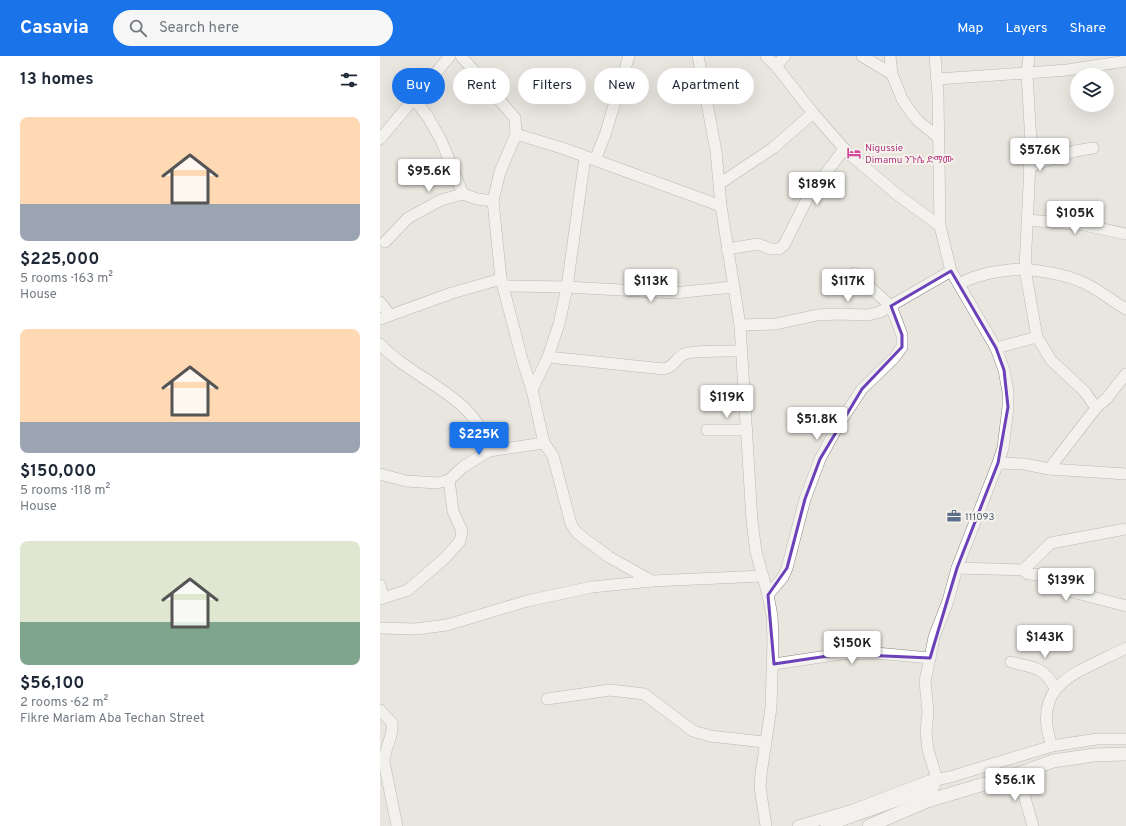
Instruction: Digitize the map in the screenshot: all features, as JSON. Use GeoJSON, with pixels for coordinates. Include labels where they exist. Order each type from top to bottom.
{"type":"FeatureCollection","features":[{"type":"Feature","properties":{"kind":"main road"},"geometry":{"type":"LineString","coordinates":[[869,826],[885,823],[926,802],[1018,774],[1053,761],[1094,754],[1126,754]]}},
{"type":"Feature","properties":{"kind":"street"},"geometry":{"type":"LineString","coordinates":[[440,68],[450,56]]}},
{"type":"Feature","properties":{"kind":"street"},"geometry":{"type":"LineString","coordinates":[[461,56],[515,118],[516,134],[500,172],[493,201],[503,282],[522,359],[532,390],[544,443],[553,456],[567,514],[577,533],[609,557],[652,581]]}},
{"type":"Feature","properties":{"kind":"street"},"geometry":{"type":"LineString","coordinates":[[532,390],[548,357],[559,324],[590,159],[605,135],[629,56]]}},
{"type":"Feature","properties":{"kind":"street"},"geometry":{"type":"LineString","coordinates":[[698,56],[716,151],[721,206],[740,325],[752,521],[756,552],[768,595],[772,616],[774,664],[771,708],[764,742],[760,787],[766,826]]}},
{"type":"Feature","properties":{"kind":"street"},"geometry":{"type":"LineString","coordinates":[[766,56],[776,66],[812,113],[844,149],[899,196],[940,226]]}},
{"type":"Feature","properties":{"kind":"street"},"geometry":{"type":"LineString","coordinates":[[776,66],[785,56]]}},
{"type":"Feature","properties":{"kind":"street"},"geometry":{"type":"LineString","coordinates":[[862,56],[892,74]]}},
{"type":"Feature","properties":{"kind":"street"},"geometry":{"type":"LineString","coordinates":[[890,56],[892,74],[902,99],[918,121],[938,138]]}},
{"type":"Feature","properties":{"kind":"street"},"geometry":{"type":"LineString","coordinates":[[826,826],[933,788],[937,779],[928,750],[926,732],[928,712],[925,681],[934,637],[948,601],[957,568],[998,463],[1008,419],[1008,392],[1004,370],[996,348],[951,271],[940,226],[937,79],[935,56]]}},
{"type":"Feature","properties":{"kind":"street"},"geometry":{"type":"LineString","coordinates":[[1029,56],[1027,73],[1031,143],[1028,220],[1024,269],[1037,338],[1051,360],[1085,392],[1096,408]]}},
{"type":"Feature","properties":{"kind":"street"},"geometry":{"type":"LineString","coordinates":[[1089,68],[1114,59],[1126,61]]}},
{"type":"Feature","properties":{"kind":"street"},"geometry":{"type":"LineString","coordinates":[[937,79],[1027,73],[1070,73]]}},
{"type":"Feature","properties":{"kind":"street"},"geometry":{"type":"LineString","coordinates":[[380,139],[410,104]]}},
{"type":"Feature","properties":{"kind":"street"},"geometry":{"type":"LineString","coordinates":[[418,104],[428,117],[441,140],[463,194]]}},
{"type":"Feature","properties":{"kind":"street"},"geometry":{"type":"LineString","coordinates":[[719,184],[773,148],[812,113]]}},
{"type":"Feature","properties":{"kind":"street"},"geometry":{"type":"LineString","coordinates":[[516,134],[721,206]]}},
{"type":"Feature","properties":{"kind":"street"},"geometry":{"type":"LineString","coordinates":[[1029,167],[1075,151],[1093,148]]}},
{"type":"Feature","properties":{"kind":"street"},"geometry":{"type":"LineString","coordinates":[[727,249],[758,244],[771,249],[779,249],[784,245],[808,197],[844,149]]}},
{"type":"Feature","properties":{"kind":"street"},"geometry":{"type":"LineString","coordinates":[[386,242],[399,226],[422,209],[452,196],[463,194],[477,199],[493,201]]}},
{"type":"Feature","properties":{"kind":"street"},"geometry":{"type":"LineString","coordinates":[[1028,220],[1084,225],[1126,234]]}},
{"type":"Feature","properties":{"kind":"street"},"geometry":{"type":"LineString","coordinates":[[959,284],[973,277],[1003,270],[1024,269],[1064,274],[1092,287],[1126,309]]}},
{"type":"Feature","properties":{"kind":"street"},"geometry":{"type":"LineString","coordinates":[[740,325],[776,324],[817,315],[868,315],[880,312],[951,271]]}},
{"type":"Feature","properties":{"kind":"street"},"geometry":{"type":"LineString","coordinates":[[768,595],[783,577],[787,568],[805,500],[820,459],[839,424],[862,389],[894,358],[902,347],[902,335],[891,306],[854,273]]}},
{"type":"Feature","properties":{"kind":"street"},"geometry":{"type":"LineString","coordinates":[[380,302],[385,317],[452,293],[503,282],[674,293],[733,287]]}},
{"type":"Feature","properties":{"kind":"street"},"geometry":{"type":"LineString","coordinates":[[996,348],[1037,338]]}},
{"type":"Feature","properties":{"kind":"street"},"geometry":{"type":"LineString","coordinates":[[380,344],[407,367],[457,400],[478,425],[487,441],[489,451]]}},
{"type":"Feature","properties":{"kind":"street"},"geometry":{"type":"LineString","coordinates":[[548,357],[664,369],[669,368],[680,357],[688,353],[742,350]]}},
{"type":"Feature","properties":{"kind":"street"},"geometry":{"type":"LineString","coordinates":[[1049,469],[1096,408],[1107,398],[1126,374]]}},
{"type":"Feature","properties":{"kind":"street"},"geometry":{"type":"LineString","coordinates":[[707,430],[747,430]]}},
{"type":"Feature","properties":{"kind":"street"},"geometry":{"type":"LineString","coordinates":[[380,474],[406,482],[437,483],[448,480],[463,467],[489,451],[544,443]]}},
{"type":"Feature","properties":{"kind":"street"},"geometry":{"type":"LineString","coordinates":[[998,463],[1024,464],[1049,469],[1126,474]]}},
{"type":"Feature","properties":{"kind":"street"},"geometry":{"type":"LineString","coordinates":[[380,586],[381,599],[408,590],[444,558],[460,541],[462,531],[452,504],[448,480]]}},
{"type":"Feature","properties":{"kind":"street"},"geometry":{"type":"LineString","coordinates":[[1023,570],[1051,543],[1126,529]]}},
{"type":"Feature","properties":{"kind":"street"},"geometry":{"type":"LineString","coordinates":[[957,568],[1023,570],[1028,574],[1056,576],[1073,592],[1126,606]]}},
{"type":"Feature","properties":{"kind":"street"},"geometry":{"type":"LineString","coordinates":[[380,628],[416,629],[447,625],[527,601],[592,587],[652,581],[763,576]]}},
{"type":"Feature","properties":{"kind":"street"},"geometry":{"type":"LineString","coordinates":[[1052,746],[1046,727],[1045,714],[1048,701],[1055,688],[1064,680],[1126,648]]}},
{"type":"Feature","properties":{"kind":"street"},"geometry":{"type":"LineString","coordinates":[[774,664],[841,654],[876,653],[930,658]]}},
{"type":"Feature","properties":{"kind":"street"},"geometry":{"type":"LineString","coordinates":[[1011,662],[1042,670],[1048,676],[1055,688]]}},
{"type":"Feature","properties":{"kind":"street"},"geometry":{"type":"LineString","coordinates":[[547,699],[610,690],[644,694],[693,731],[710,736],[764,742]]}},
{"type":"Feature","properties":{"kind":"street"},"geometry":{"type":"LineString","coordinates":[[380,710],[392,723],[392,733],[384,753],[384,762],[397,826]]}},
{"type":"Feature","properties":{"kind":"street"},"geometry":{"type":"LineString","coordinates":[[798,826],[853,810],[937,779],[1052,746],[1097,740],[1126,739]]}},
{"type":"Feature","properties":{"kind":"street"},"geometry":{"type":"LineString","coordinates":[[1018,774],[1033,826]]}},
{"type":"Feature","properties":{"kind":"highlighted area"},"geometry":{"type":"Polygon","coordinates":[[[951,271],[996,348],[1004,370],[1008,407],[998,463],[957,568],[930,658],[841,654],[774,664],[768,595],[787,568],[805,499],[820,459],[862,389],[902,347],[902,335],[891,306],[951,271]]]}},
{"type":"Feature","properties":{"kind":"place","name":"Nigussie Dimamu ንጉሴ ድማሙ"},"geometry":{"type":"Point","coordinates":[854,153]}},
{"type":"Feature","properties":{"kind":"place","name":"111093"},"geometry":{"type":"Point","coordinates":[954,516]}}]}
